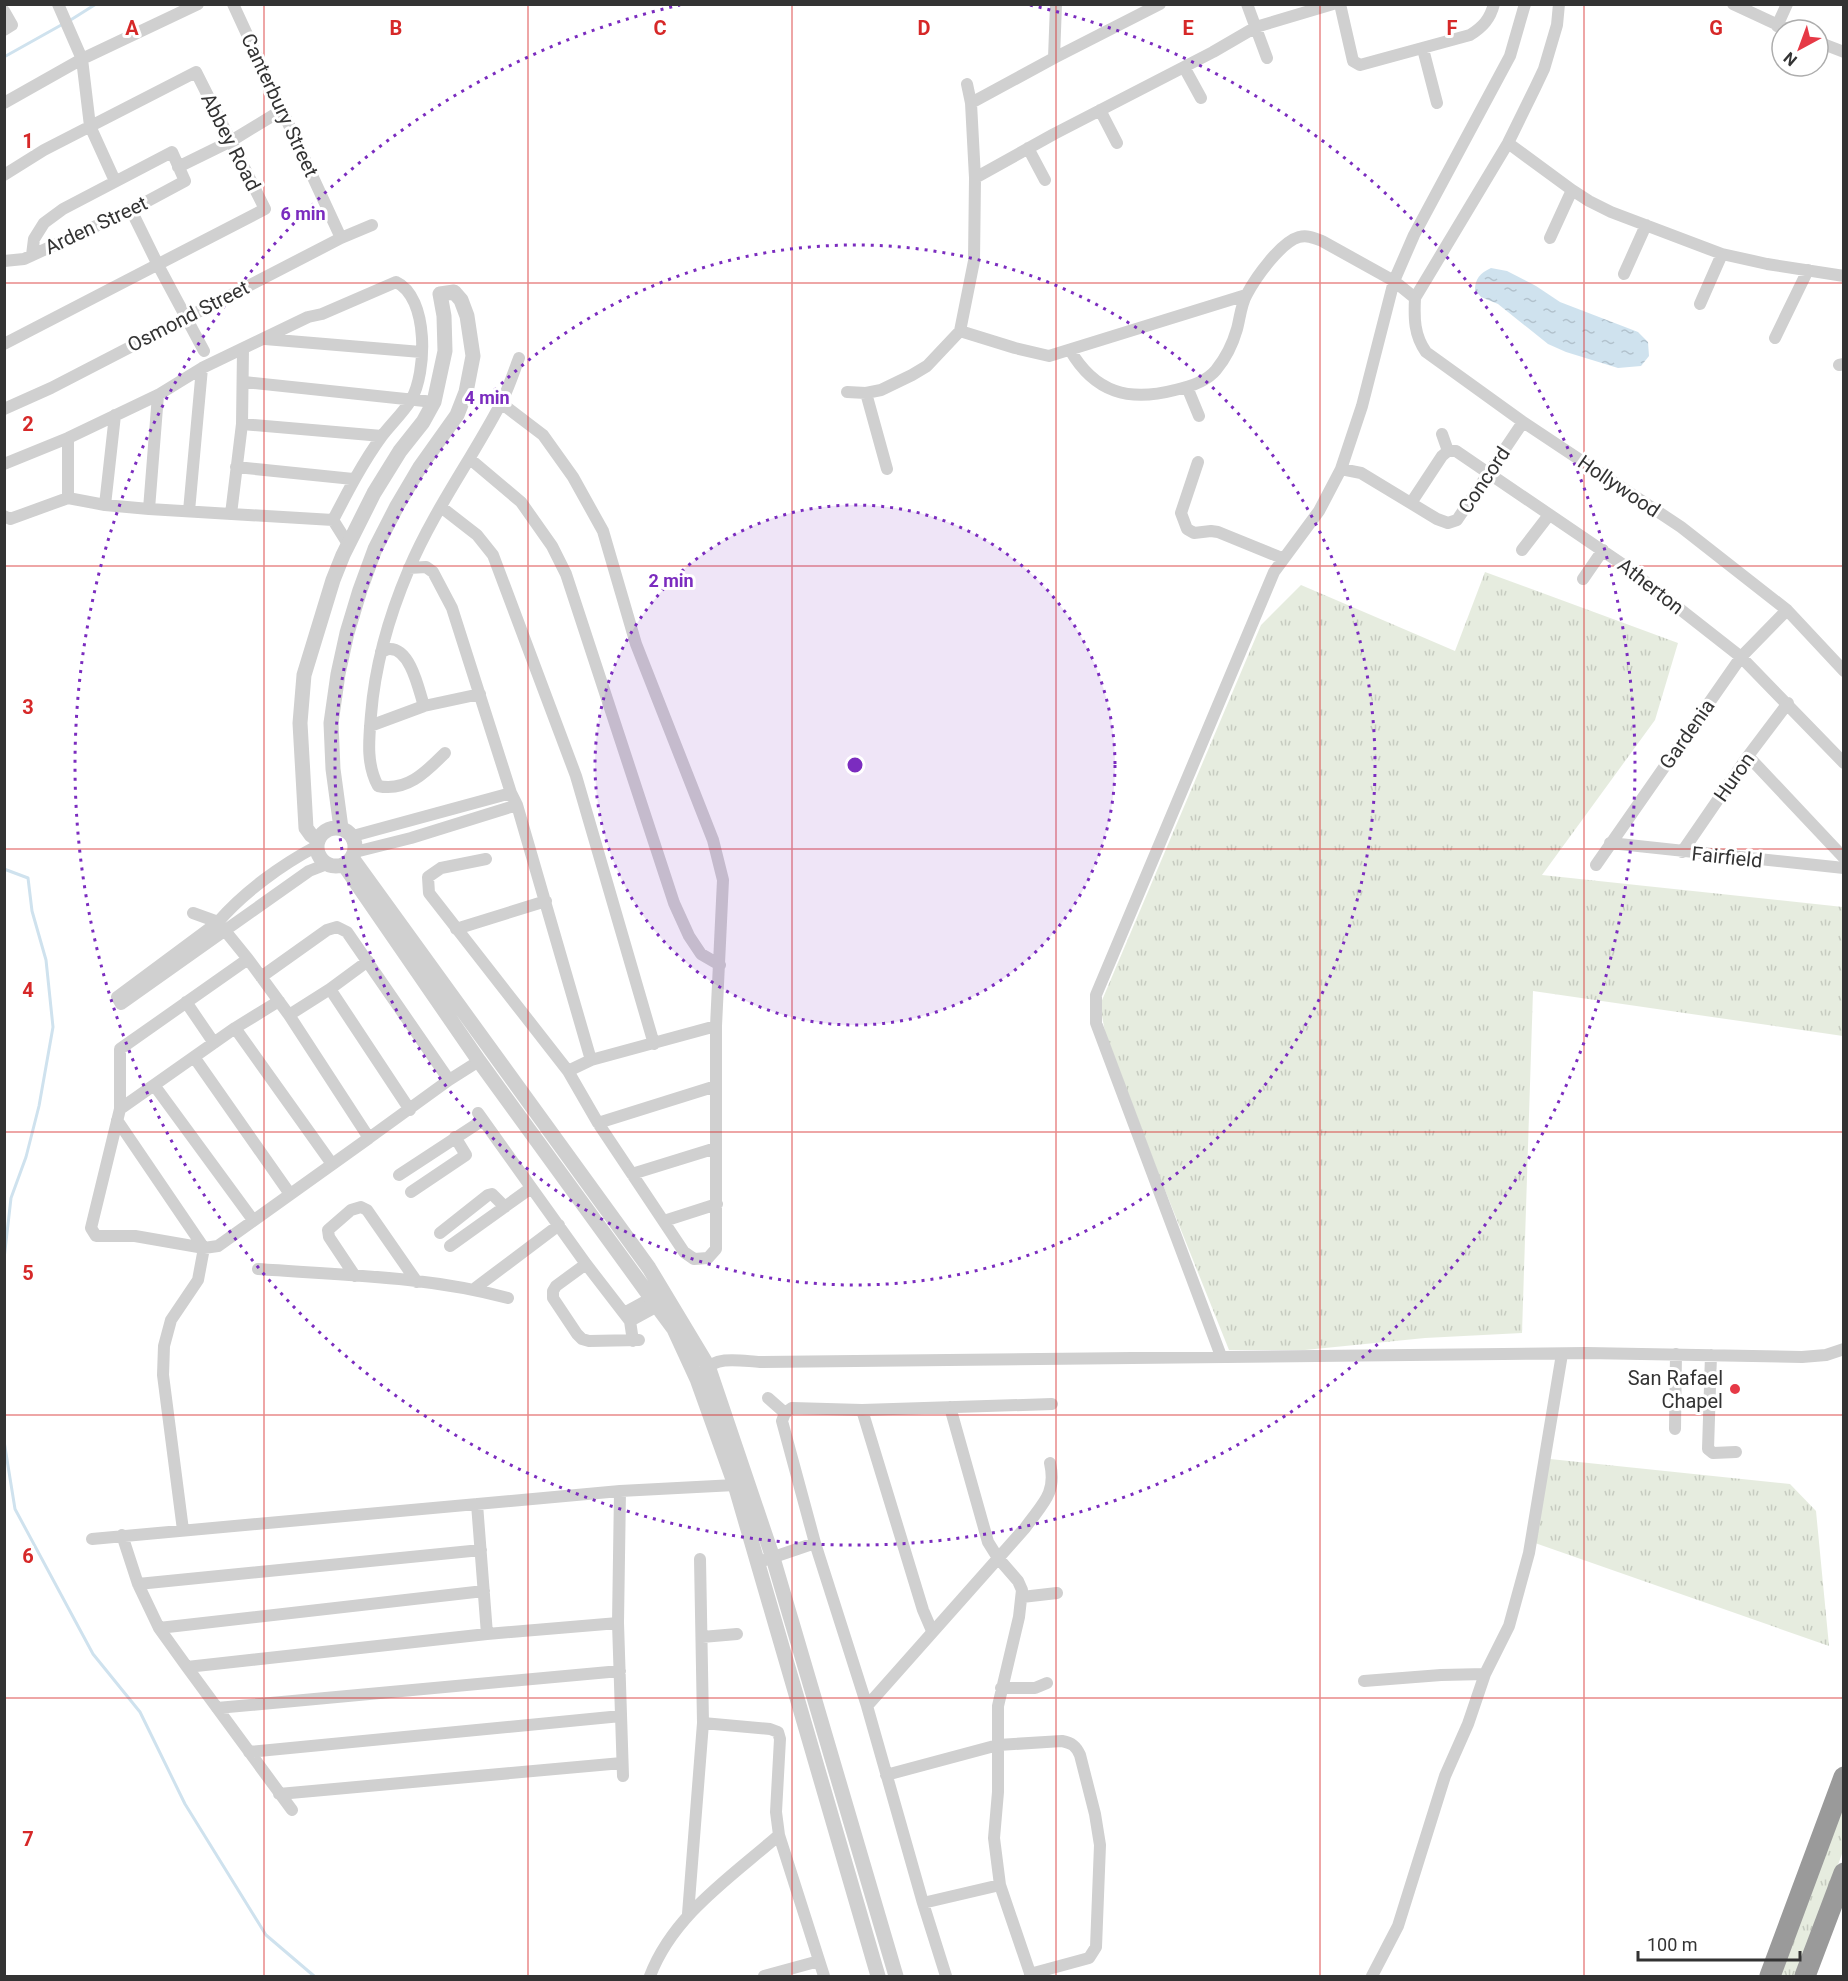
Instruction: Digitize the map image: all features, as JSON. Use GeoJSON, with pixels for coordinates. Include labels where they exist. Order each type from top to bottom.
{"type":"FeatureCollection","features":[{"type":"Feature","properties":{"kind":"highway"},"geometry":{"type":"LineString","coordinates":[[1770,1977],[1844,1777]]}},
{"type":"Feature","properties":{"kind":"highway"},"geometry":{"type":"LineString","coordinates":[[1805,1977],[1844,1873]]}},
{"type":"Feature","properties":{"kind":"street"},"geometry":{"type":"LineString","coordinates":[[4,104],[82,59],[198,4]]}},
{"type":"Feature","properties":{"kind":"street","name":"Canterbury Street"},"geometry":{"type":"LineString","coordinates":[[233,4],[341,238]]}},
{"type":"Feature","properties":{"kind":"street"},"geometry":{"type":"LineString","coordinates":[[1054,58],[1056,4]]}},
{"type":"Feature","properties":{"kind":"street"},"geometry":{"type":"LineString","coordinates":[[971,102],[1160,4]]}},
{"type":"Feature","properties":{"kind":"street"},"geometry":{"type":"LineString","coordinates":[[1247,4],[1267,58]]}},
{"type":"Feature","properties":{"kind":"street"},"geometry":{"type":"LineString","coordinates":[[975,178],[1256,27],[1333,4]]}},
{"type":"Feature","properties":{"kind":"street"},"geometry":{"type":"LineString","coordinates":[[1340,4],[1353,61],[1357,65],[1470,35],[1487,21],[1494,4]]}},
{"type":"Feature","properties":{"kind":"street"},"geometry":{"type":"LineString","coordinates":[[1221,1356],[1096,1023],[1095,1002],[1100,984],[1274,572],[1282,558],[1319,511],[1341,469],[1362,406],[1394,280],[1413,235],[1510,56],[1525,4]]}},
{"type":"Feature","properties":{"kind":"street"},"geometry":{"type":"LineString","coordinates":[[1070,350],[1085,371],[1101,385],[1120,394],[1154,396],[1187,387],[1215,372],[1236,333],[1246,295],[1264,268],[1286,245],[1298,238],[1310,237],[1322,241],[1394,280],[1415,298],[1508,143],[1544,69],[1557,26],[1559,4]]}},
{"type":"Feature","properties":{"kind":"street"},"geometry":{"type":"LineString","coordinates":[[1733,4],[1770,22]]}},
{"type":"Feature","properties":{"kind":"street"},"geometry":{"type":"LineString","coordinates":[[60,9],[82,59],[90,126],[115,181]]}},
{"type":"Feature","properties":{"kind":"street"},"geometry":{"type":"LineString","coordinates":[[4,11],[12,25],[4,30]]}},
{"type":"Feature","properties":{"kind":"street"},"geometry":{"type":"LineString","coordinates":[[1423,49],[1437,103]]}},
{"type":"Feature","properties":{"kind":"street"},"geometry":{"type":"LineString","coordinates":[[1184,67],[1202,98]]}},
{"type":"Feature","properties":{"kind":"street","name":"Abbey Road"},"geometry":{"type":"LineString","coordinates":[[4,175],[44,150],[196,72],[265,209],[4,344]]}},
{"type":"Feature","properties":{"kind":"street"},"geometry":{"type":"LineString","coordinates":[[847,392],[866,393],[889,386],[927,366],[960,331],[974,261],[975,178],[971,102],[967,84]]}},
{"type":"Feature","properties":{"kind":"street"},"geometry":{"type":"LineString","coordinates":[[32,255],[34,239],[44,223],[63,209],[172,152],[178,167],[231,141],[282,110]]}},
{"type":"Feature","properties":{"kind":"street"},"geometry":{"type":"LineString","coordinates":[[1100,110],[1118,143]]}},
{"type":"Feature","properties":{"kind":"street"},"geometry":{"type":"LineString","coordinates":[[1508,143],[1596,205],[1646,225],[1722,254],[1767,264],[1844,276]]}},
{"type":"Feature","properties":{"kind":"street"},"geometry":{"type":"LineString","coordinates":[[1028,148],[1045,180]]}},
{"type":"Feature","properties":{"kind":"street","name":"Arden Street"},"geometry":{"type":"LineString","coordinates":[[4,261],[24,259],[131,210],[185,181],[178,167]]}},
{"type":"Feature","properties":{"kind":"street"},"geometry":{"type":"LineString","coordinates":[[1550,238],[1572,190]]}},
{"type":"Feature","properties":{"kind":"street"},"geometry":{"type":"LineString","coordinates":[[131,210],[204,351]]}},
{"type":"Feature","properties":{"kind":"street","name":"Osmond Street"},"geometry":{"type":"LineString","coordinates":[[4,409],[51,388],[341,238],[372,225]]}},
{"type":"Feature","properties":{"kind":"street"},"geometry":{"type":"LineString","coordinates":[[1624,274],[1646,225]]}},
{"type":"Feature","properties":{"kind":"street"},"geometry":{"type":"LineString","coordinates":[[1700,304],[1722,254]]}},
{"type":"Feature","properties":{"kind":"street"},"geometry":{"type":"LineString","coordinates":[[1775,338],[1809,270]]}},
{"type":"Feature","properties":{"kind":"street"},"geometry":{"type":"LineString","coordinates":[[4,464],[68,438],[158,395],[202,368],[308,317],[322,314],[396,282],[407,290],[421,325],[420,374],[413,393],[353,479],[333,520]]}},
{"type":"Feature","properties":{"kind":"street"},"geometry":{"type":"LineString","coordinates":[[343,555],[374,493],[400,451],[423,422],[435,396],[445,351],[444,316],[440,294],[454,292],[467,316],[473,356],[466,392],[457,415],[420,467],[375,549],[350,622],[338,674],[332,723],[333,769],[347,832],[356,847],[350,858]]}},
{"type":"Feature","properties":{"kind":"street"},"geometry":{"type":"LineString","coordinates":[[960,331],[1049,356],[1246,295]]}},
{"type":"Feature","properties":{"kind":"street","name":"Hollywood"},"geometry":{"type":"LineString","coordinates":[[1415,298],[1416,333],[1418,341],[1426,352],[1523,422],[1681,527],[1787,610],[1844,671]]}},
{"type":"Feature","properties":{"kind":"street"},"geometry":{"type":"LineString","coordinates":[[263,339],[421,352]]}},
{"type":"Feature","properties":{"kind":"street"},"geometry":{"type":"LineString","coordinates":[[231,514],[242,424],[243,349]]}},
{"type":"Feature","properties":{"kind":"street"},"geometry":{"type":"LineString","coordinates":[[445,753],[413,782],[387,788],[378,786],[369,759],[373,686],[390,614],[409,568],[501,403],[519,358]]}},
{"type":"Feature","properties":{"kind":"street"},"geometry":{"type":"LineString","coordinates":[[189,511],[202,368]]}},
{"type":"Feature","properties":{"kind":"street"},"geometry":{"type":"LineString","coordinates":[[244,382],[435,396]]}},
{"type":"Feature","properties":{"kind":"street"},"geometry":{"type":"LineString","coordinates":[[1187,387],[1199,416]]}},
{"type":"Feature","properties":{"kind":"street"},"geometry":{"type":"LineString","coordinates":[[866,393],[887,469]]}},
{"type":"Feature","properties":{"kind":"street"},"geometry":{"type":"LineString","coordinates":[[149,509],[158,395]]}},
{"type":"Feature","properties":{"kind":"street"},"geometry":{"type":"LineString","coordinates":[[486,859],[441,868],[428,877],[429,892],[568,1071],[598,1123],[684,1252],[694,1259],[708,1258],[716,1249],[716,1026],[723,880],[719,861],[713,840],[636,644],[603,531],[573,477],[543,435],[501,403]]}},
{"type":"Feature","properties":{"kind":"street"},"geometry":{"type":"LineString","coordinates":[[105,505],[115,415]]}},
{"type":"Feature","properties":{"kind":"street","name":"Concord"},"geometry":{"type":"LineString","coordinates":[[1341,469],[1361,473],[1437,519],[1448,523],[1457,520],[1523,422]]}},
{"type":"Feature","properties":{"kind":"street"},"geometry":{"type":"LineString","coordinates":[[242,424],[382,436]]}},
{"type":"Feature","properties":{"kind":"street"},"geometry":{"type":"LineString","coordinates":[[1411,503],[1448,450],[1442,434]]}},
{"type":"Feature","properties":{"kind":"street"},"geometry":{"type":"LineString","coordinates":[[68,438],[68,498]]}},
{"type":"Feature","properties":{"kind":"street","name":"Atherton"},"geometry":{"type":"LineString","coordinates":[[1448,450],[1456,451],[1603,550],[1741,657],[1844,763]]}},
{"type":"Feature","properties":{"kind":"street"},"geometry":{"type":"LineString","coordinates":[[470,459],[521,502],[552,546],[566,574],[674,903],[689,936],[701,954],[720,965]]}},
{"type":"Feature","properties":{"kind":"street"},"geometry":{"type":"LineString","coordinates":[[1198,462],[1181,513],[1187,529],[1194,533],[1218,532],[1282,558]]}},
{"type":"Feature","properties":{"kind":"street"},"geometry":{"type":"LineString","coordinates":[[236,467],[353,479]]}},
{"type":"Feature","properties":{"kind":"street"},"geometry":{"type":"LineString","coordinates":[[4,516],[10,519],[68,498],[105,505],[149,509],[333,520]]}},
{"type":"Feature","properties":{"kind":"street"},"geometry":{"type":"LineString","coordinates":[[441,507],[477,535],[493,555],[576,776],[654,1044]]}},
{"type":"Feature","properties":{"kind":"street"},"geometry":{"type":"LineString","coordinates":[[1522,550],[1549,515]]}},
{"type":"Feature","properties":{"kind":"street"},"geometry":{"type":"LineString","coordinates":[[333,520],[348,544],[333,580],[304,675],[300,723],[306,828],[317,843],[320,857],[333,866],[350,858],[517,805]]}},
{"type":"Feature","properties":{"kind":"street"},"geometry":{"type":"LineString","coordinates":[[1583,579],[1603,550]]}},
{"type":"Feature","properties":{"kind":"street"},"geometry":{"type":"LineString","coordinates":[[409,568],[426,567],[433,572],[452,608],[511,793],[517,805],[591,1060]]}},
{"type":"Feature","properties":{"kind":"street","name":"Gardenia"},"geometry":{"type":"LineString","coordinates":[[1596,865],[1741,657],[1787,610]]}},
{"type":"Feature","properties":{"kind":"street"},"geometry":{"type":"LineString","coordinates":[[381,652],[391,649],[402,653],[410,664],[424,706]]}},
{"type":"Feature","properties":{"kind":"street"},"geometry":{"type":"LineString","coordinates":[[370,726],[424,706],[480,694]]}},
{"type":"Feature","properties":{"kind":"street","name":"Huron"},"geometry":{"type":"LineString","coordinates":[[1683,852],[1748,756],[1788,703]]}},
{"type":"Feature","properties":{"kind":"street"},"geometry":{"type":"LineString","coordinates":[[1748,756],[1844,858]]}},
{"type":"Feature","properties":{"kind":"street"},"geometry":{"type":"LineString","coordinates":[[222,927],[227,911],[317,843],[325,831],[335,827],[347,832],[511,793]]}},
{"type":"Feature","properties":{"kind":"street","name":"Fairfield"},"geometry":{"type":"LineString","coordinates":[[1610,843],[1844,868]]}},
{"type":"Feature","properties":{"kind":"street"},"geometry":{"type":"LineString","coordinates":[[350,858],[479,1061],[660,1299],[708,1366],[741,1484],[758,1562],[878,1977]]}},
{"type":"Feature","properties":{"kind":"street"},"geometry":{"type":"LineString","coordinates":[[350,858],[649,1268],[660,1299],[698,1379],[773,1558],[896,1977]]}},
{"type":"Feature","properties":{"kind":"street"},"geometry":{"type":"LineString","coordinates":[[119,1001],[222,927],[309,871],[327,864]]}},
{"type":"Feature","properties":{"kind":"street"},"geometry":{"type":"LineString","coordinates":[[456,928],[546,901]]}},
{"type":"Feature","properties":{"kind":"street"},"geometry":{"type":"LineString","coordinates":[[194,913],[222,927],[248,958],[289,1015],[369,1138]]}},
{"type":"Feature","properties":{"kind":"street"},"geometry":{"type":"LineString","coordinates":[[261,977],[327,930],[337,927],[348,932],[449,1080]]}},
{"type":"Feature","properties":{"kind":"street"},"geometry":{"type":"LineString","coordinates":[[248,958],[120,1048],[119,1114],[91,1228],[96,1236],[135,1236],[204,1248],[218,1246],[449,1080],[479,1061]]}},
{"type":"Feature","properties":{"kind":"street"},"geometry":{"type":"LineString","coordinates":[[289,1015],[368,961]]}},
{"type":"Feature","properties":{"kind":"street"},"geometry":{"type":"LineString","coordinates":[[330,989],[410,1110]]}},
{"type":"Feature","properties":{"kind":"street"},"geometry":{"type":"LineString","coordinates":[[119,1114],[154,1085],[234,1028],[279,1001]]}},
{"type":"Feature","properties":{"kind":"street"},"geometry":{"type":"LineString","coordinates":[[186,1002],[213,1043]]}},
{"type":"Feature","properties":{"kind":"street"},"geometry":{"type":"LineString","coordinates":[[568,1071],[591,1060],[716,1026]]}},
{"type":"Feature","properties":{"kind":"street"},"geometry":{"type":"LineString","coordinates":[[234,1028],[332,1164]]}},
{"type":"Feature","properties":{"kind":"street"},"geometry":{"type":"LineString","coordinates":[[194,1057],[290,1194]]}},
{"type":"Feature","properties":{"kind":"street"},"geometry":{"type":"LineString","coordinates":[[154,1085],[253,1220]]}},
{"type":"Feature","properties":{"kind":"street"},"geometry":{"type":"LineString","coordinates":[[598,1123],[716,1086]]}},
{"type":"Feature","properties":{"kind":"street"},"geometry":{"type":"LineString","coordinates":[[119,1114],[204,1248],[198,1280],[171,1320],[164,1346],[163,1375],[183,1530]]}},
{"type":"Feature","properties":{"kind":"street"},"geometry":{"type":"LineString","coordinates":[[454,1137],[466,1155],[413,1195],[398,1174],[454,1137],[480,1116],[586,1264],[627,1317],[637,1340],[589,1341],[582,1339],[553,1298],[556,1286],[586,1264]]}},
{"type":"Feature","properties":{"kind":"street"},"geometry":{"type":"LineString","coordinates":[[632,1174],[716,1148]]}},
{"type":"Feature","properties":{"kind":"street"},"geometry":{"type":"LineString","coordinates":[[505,1208],[496,1196],[488,1195],[438,1231],[452,1250],[531,1188]]}},
{"type":"Feature","properties":{"kind":"street"},"geometry":{"type":"LineString","coordinates":[[664,1221],[717,1204]]}},
{"type":"Feature","properties":{"kind":"street"},"geometry":{"type":"LineString","coordinates":[[355,1276],[329,1237],[328,1230],[351,1210],[361,1207],[367,1210],[417,1282]]}},
{"type":"Feature","properties":{"kind":"street"},"geometry":{"type":"LineString","coordinates":[[474,1289],[559,1225]]}},
{"type":"Feature","properties":{"kind":"street"},"geometry":{"type":"LineString","coordinates":[[258,1269],[417,1282],[474,1289],[507,1298]]}},
{"type":"Feature","properties":{"kind":"street"},"geometry":{"type":"LineString","coordinates":[[627,1317],[660,1299]]}},
{"type":"Feature","properties":{"kind":"street"},"geometry":{"type":"LineString","coordinates":[[698,1379],[714,1361],[1562,1354],[1711,1354],[1802,1357],[1826,1355],[1844,1349]]}},
{"type":"Feature","properties":{"kind":"street"},"geometry":{"type":"LineString","coordinates":[[1372,1977],[1398,1926],[1445,1776],[1468,1724],[1485,1674],[1509,1626],[1529,1553],[1562,1354]]}},
{"type":"Feature","properties":{"kind":"street"},"geometry":{"type":"LineString","coordinates":[[1675,1429],[1676,1354]]}},
{"type":"Feature","properties":{"kind":"street"},"geometry":{"type":"LineString","coordinates":[[1711,1354],[1708,1449],[1713,1453],[1736,1452]]}},
{"type":"Feature","properties":{"kind":"street"},"geometry":{"type":"LineString","coordinates":[[768,1398],[785,1413]]}},
{"type":"Feature","properties":{"kind":"street"},"geometry":{"type":"LineString","coordinates":[[946,1977],[867,1706],[815,1543],[782,1421],[785,1413],[792,1408],[862,1410],[1052,1404]]}},
{"type":"Feature","properties":{"kind":"street"},"geometry":{"type":"LineString","coordinates":[[886,1776],[998,1745],[1062,1741],[1076,1746],[1095,1814],[1100,1845],[1096,1947],[1089,1958],[1031,1975],[1000,1885],[994,1838],[998,1792],[998,1745],[997,1724],[1001,1689],[1022,1590],[1018,1581],[998,1558],[988,1542],[950,1407]]}},
{"type":"Feature","properties":{"kind":"street"},"geometry":{"type":"LineString","coordinates":[[862,1410],[923,1610],[932,1631]]}},
{"type":"Feature","properties":{"kind":"street"},"geometry":{"type":"LineString","coordinates":[[867,1706],[1025,1528],[1053,1486],[1050,1463]]}},
{"type":"Feature","properties":{"kind":"street"},"geometry":{"type":"LineString","coordinates":[[92,1539],[620,1491],[741,1484]]}},
{"type":"Feature","properties":{"kind":"street"},"geometry":{"type":"LineString","coordinates":[[620,1491],[618,1623],[623,1776]]}},
{"type":"Feature","properties":{"kind":"street"},"geometry":{"type":"LineString","coordinates":[[477,1504],[487,1634]]}},
{"type":"Feature","properties":{"kind":"street"},"geometry":{"type":"LineString","coordinates":[[122,1535],[138,1584],[159,1628],[292,1810]]}},
{"type":"Feature","properties":{"kind":"street"},"geometry":{"type":"LineString","coordinates":[[758,1562],[815,1543]]}},
{"type":"Feature","properties":{"kind":"street"},"geometry":{"type":"LineString","coordinates":[[138,1584],[481,1550]]}},
{"type":"Feature","properties":{"kind":"street"},"geometry":{"type":"LineString","coordinates":[[688,1914],[703,1723],[700,1559]]}},
{"type":"Feature","properties":{"kind":"street"},"geometry":{"type":"LineString","coordinates":[[159,1628],[484,1591]]}},
{"type":"Feature","properties":{"kind":"street"},"geometry":{"type":"LineString","coordinates":[[1022,1597],[1057,1593]]}},
{"type":"Feature","properties":{"kind":"street"},"geometry":{"type":"LineString","coordinates":[[187,1667],[487,1634],[618,1623]]}},
{"type":"Feature","properties":{"kind":"street"},"geometry":{"type":"LineString","coordinates":[[702,1637],[737,1634]]}},
{"type":"Feature","properties":{"kind":"street"},"geometry":{"type":"LineString","coordinates":[[217,1708],[620,1671]]}},
{"type":"Feature","properties":{"kind":"street"},"geometry":{"type":"LineString","coordinates":[[1364,1680],[1485,1674]]}},
{"type":"Feature","properties":{"kind":"street"},"geometry":{"type":"LineString","coordinates":[[1001,1689],[1035,1688],[1047,1683]]}},
{"type":"Feature","properties":{"kind":"street"},"geometry":{"type":"LineString","coordinates":[[249,1752],[621,1716]]}},
{"type":"Feature","properties":{"kind":"street"},"geometry":{"type":"LineString","coordinates":[[703,1723],[770,1729],[778,1732],[780,1739],[776,1812],[778,1835],[824,1977]]}},
{"type":"Feature","properties":{"kind":"street"},"geometry":{"type":"LineString","coordinates":[[279,1794],[622,1763]]}},
{"type":"Feature","properties":{"kind":"street"},"geometry":{"type":"LineString","coordinates":[[650,1977],[663,1946],[688,1914],[778,1835]]}},
{"type":"Feature","properties":{"kind":"street"},"geometry":{"type":"LineString","coordinates":[[923,1903],[1000,1885]]}},
{"type":"Feature","properties":{"kind":"street"},"geometry":{"type":"LineString","coordinates":[[764,1977],[819,1961]]}},
{"type":"Feature","properties":{"kind":"green space"},"geometry":{"type":"Polygon","coordinates":[[[1485,572],[1678,643],[1655,720],[1542,875],[1843,907],[1843,1036],[1533,991],[1522,1333],[1425,1338],[1305,1350],[1229,1350],[1105,1032],[1100,1005],[1261,625],[1301,585],[1455,651],[1485,572]]]}},
{"type":"Feature","properties":{"kind":"green space"},"geometry":{"type":"Polygon","coordinates":[[[1550,1459],[1790,1484],[1816,1511],[1829,1646],[1535,1543],[1550,1459]]]}},
{"type":"Feature","properties":{"kind":"green space"},"geometry":{"type":"Polygon","coordinates":[[[1843,1789],[1843,1851],[1798,1976],[1774,1976],[1843,1789]]]}},
{"type":"Feature","properties":{"kind":"water"},"geometry":{"type":"Polygon","coordinates":[[[1491,268],[1507,271],[1560,302],[1638,332],[1648,342],[1649,356],[1641,366],[1618,368],[1548,344],[1498,304],[1481,297],[1475,290],[1479,277],[1491,268]]]}},
{"type":"Feature","properties":{"kind":"waterway"},"geometry":{"type":"LineString","coordinates":[[69,21],[96,4]]}},
{"type":"Feature","properties":{"kind":"waterway"},"geometry":{"type":"LineString","coordinates":[[4,57],[63,24]]}},
{"type":"Feature","properties":{"kind":"waterway"},"geometry":{"type":"LineString","coordinates":[[4,869],[28,878],[32,911],[46,960],[53,1027],[39,1106],[26,1157],[11,1198],[4,1259]]}},
{"type":"Feature","properties":{"kind":"waterway"},"geometry":{"type":"LineString","coordinates":[[4,1441],[15,1509],[93,1654],[140,1712],[185,1804],[266,1935],[314,1976]]}},
{"type":"Feature","properties":{"kind":"place","name":"San Rafael Chapel"},"geometry":{"type":"Point","coordinates":[1735,1389]}}]}
